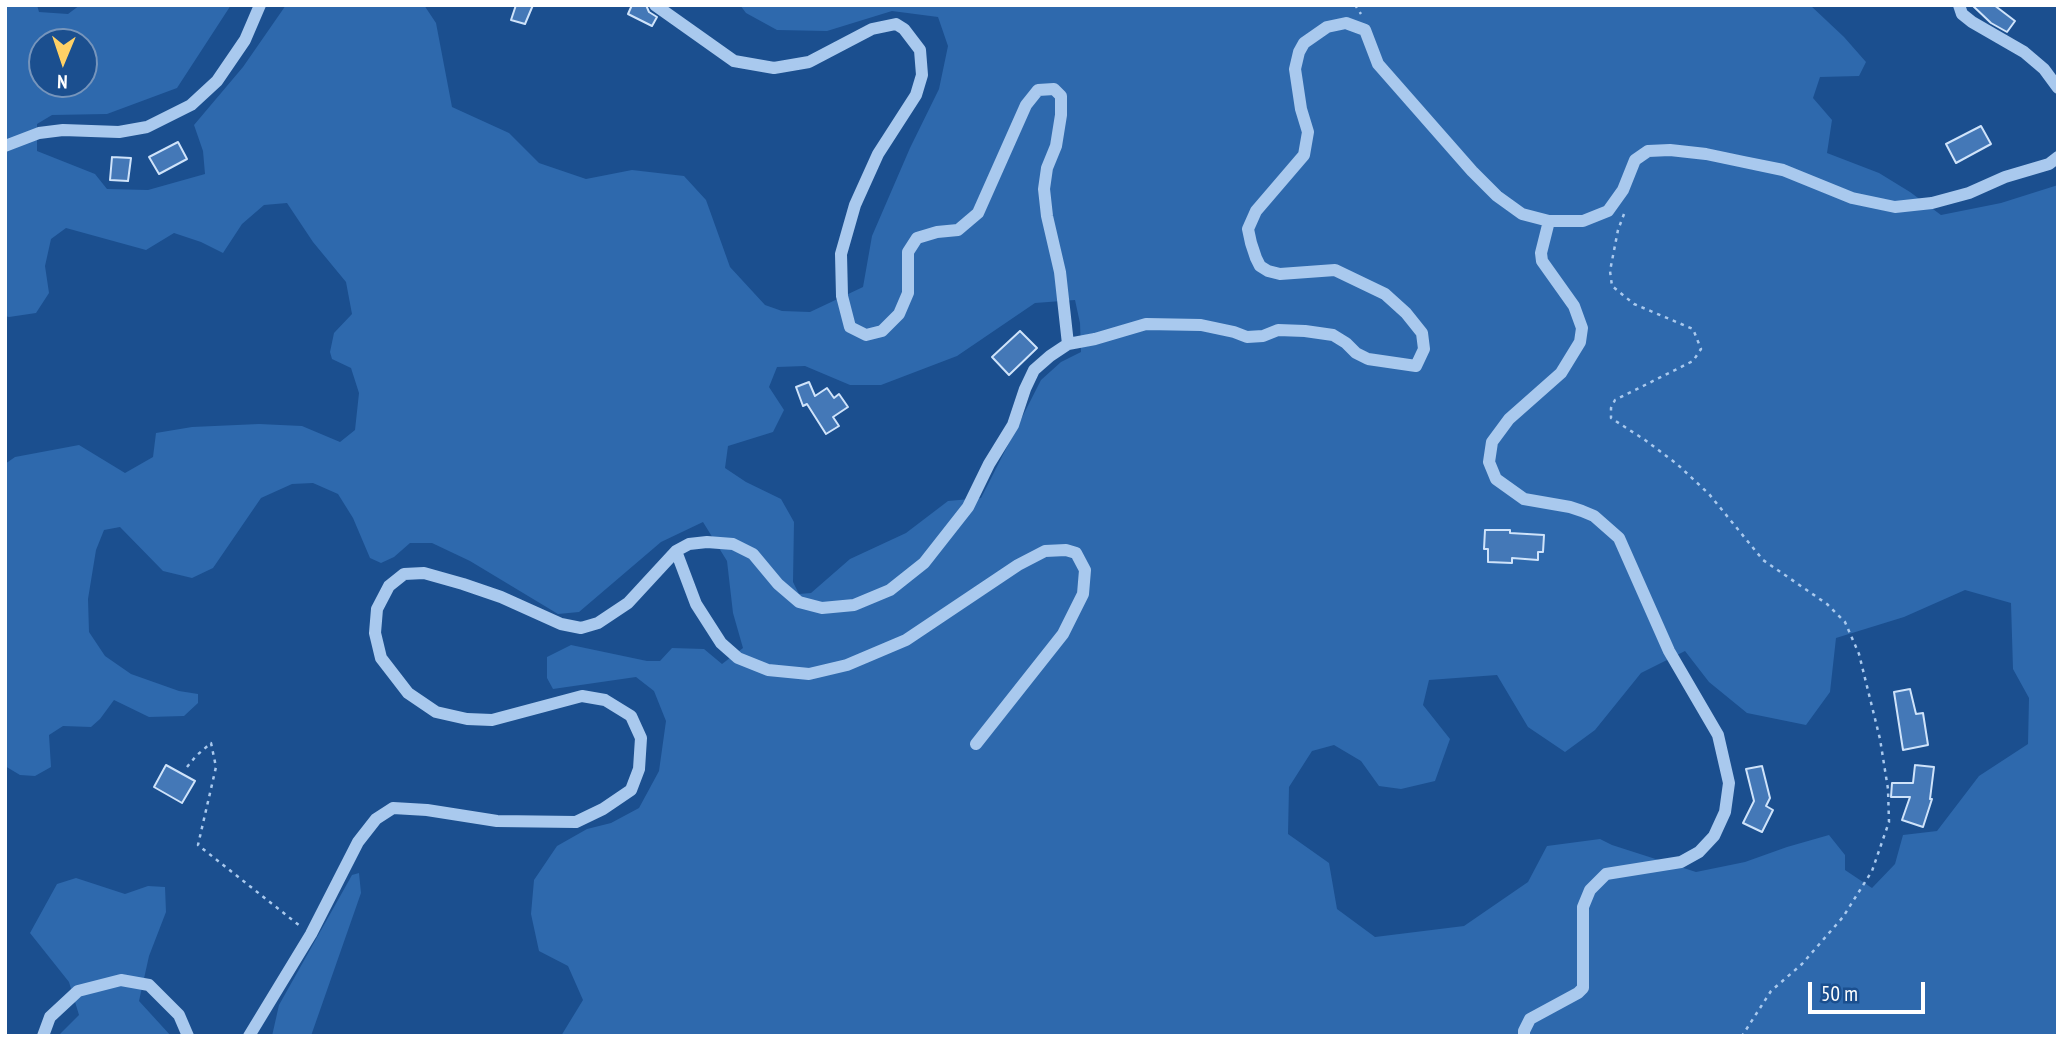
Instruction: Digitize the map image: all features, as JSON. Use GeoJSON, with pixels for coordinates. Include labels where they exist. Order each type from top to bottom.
{"type":"FeatureCollection","features":[{"type":"Feature","properties":{"kind":"street"},"geometry":{"type":"LineString","coordinates":[[5,145],[39,133],[63,130],[119,132],[147,127],[191,105],[217,82],[245,40],[260,5]]}},
{"type":"Feature","properties":{"kind":"street"},"geometry":{"type":"LineString","coordinates":[[655,5],[734,61],[774,68],[809,62],[872,29],[896,24],[904,29],[920,50],[922,75],[916,95],[878,154],[855,205],[841,254],[842,296],[850,327],[866,335],[882,331],[899,314],[908,293],[908,252],[917,238],[958,230],[978,213],[1026,104],[1038,90],[1054,89],[1061,96],[1061,116],[1044,189],[1047,216],[1060,272],[1068,344]]}},
{"type":"Feature","properties":{"kind":"street"},"geometry":{"type":"LineString","coordinates":[[1959,5],[1962,14],[1972,22],[2024,52],[2044,69],[2058,88]]}},
{"type":"Feature","properties":{"kind":"street"},"geometry":{"type":"LineString","coordinates":[[249,1036],[311,934],[358,842],[376,819],[393,808],[427,810],[497,821],[576,821],[603,809],[631,790],[639,768],[641,738],[631,716],[605,700],[582,696],[492,720],[467,719],[436,712],[408,693],[381,658],[375,633],[377,609],[389,586],[404,574],[424,573],[501,597],[561,624],[581,628],[598,623],[628,603],[676,551],[689,544],[707,542],[733,544],[754,554],[778,584],[799,602],[822,608],[854,605],[890,590],[924,563],[968,507],[989,464],[1013,425],[1034,370],[1068,344],[1146,324],[1201,325],[1247,337],[1263,336],[1278,330],[1305,331],[1333,335],[1368,359],[1416,366],[1424,349],[1422,333],[1406,313],[1385,294],[1335,271],[1280,274],[1268,271],[1256,258],[1251,243],[1248,229],[1256,211],[1304,155],[1308,132],[1301,109],[1296,69],[1299,52],[1304,43],[1327,27],[1346,23],[1365,30],[1378,64],[1472,171],[1521,214],[1549,221],[1583,221],[1608,211],[1623,190],[1635,160],[1648,151],[1670,150],[1706,154],[1783,170],[1852,198],[1895,207],[1932,203],[1969,193],[2005,177],[2049,163],[2058,157]]}},
{"type":"Feature","properties":{"kind":"street"},"geometry":{"type":"LineString","coordinates":[[1524,1036],[1530,1019],[1583,988],[1583,907],[1590,890],[1606,874],[1681,862],[1699,852],[1714,836],[1726,812],[1729,783],[1718,735],[1669,651],[1619,538],[1594,516],[1582,511],[1524,499],[1496,479],[1489,462],[1492,442],[1509,419],[1561,373],[1580,342],[1583,328],[1574,306],[1542,261],[1541,253],[1549,221]]}},
{"type":"Feature","properties":{"kind":"street"},"geometry":{"type":"LineString","coordinates":[[676,551],[696,604],[721,643],[738,658],[768,670],[809,674],[847,665],[906,640],[1018,565],[1045,551],[1066,550],[1076,554],[1085,570],[1083,593],[1063,634],[976,744]]}},
{"type":"Feature","properties":{"kind":"street"},"geometry":{"type":"LineString","coordinates":[[43,1036],[50,1017],[78,991],[121,980],[149,985],[179,1015],[188,1036]]}},
{"type":"Feature","properties":{"kind":"path"},"geometry":{"type":"LineString","coordinates":[[1623,190],[1627,208],[1618,230],[1610,271],[1612,286],[1633,304],[1693,329],[1701,349],[1693,361],[1615,400],[1611,408],[1611,418],[1677,464],[1709,494],[1763,561],[1827,604],[1845,622],[1859,654],[1880,739],[1888,789],[1889,822],[1872,872],[1843,917],[1802,964],[1771,991],[1742,1036]]}},
{"type":"Feature","properties":{"kind":"path"},"geometry":{"type":"LineString","coordinates":[[187,767],[211,743],[216,767],[198,845],[311,934]]}},
{"type":"Feature","properties":{"kind":"shaded area"},"geometry":{"type":"Polygon","coordinates":[[[5,5],[37,5],[39,12],[68,14],[80,5],[231,5],[177,88],[107,114],[52,115],[37,124],[37,151],[95,174],[107,189],[148,190],[205,174],[203,151],[194,125],[243,67],[286,5],[424,5],[436,23],[452,107],[509,133],[539,163],[586,179],[632,170],[684,176],[706,200],[730,267],[765,305],[782,311],[810,312],[863,287],[872,236],[939,89],[948,46],[938,17],[892,11],[827,31],[777,30],[746,13],[740,5],[1810,5],[1866,62],[1859,76],[1820,77],[1813,98],[1832,120],[1827,153],[1879,173],[1941,215],[2001,203],[2058,185],[2058,1036],[561,1036],[583,1000],[568,966],[539,951],[531,914],[534,880],[557,846],[587,829],[611,823],[639,808],[659,771],[666,721],[654,691],[636,677],[553,689],[547,678],[547,657],[571,645],[647,661],[660,661],[672,648],[704,649],[722,664],[743,648],[733,613],[727,561],[703,522],[661,542],[579,612],[558,614],[470,561],[432,543],[410,543],[394,557],[381,563],[370,558],[353,518],[338,494],[313,483],[292,484],[261,498],[213,568],[192,578],[163,571],[120,527],[104,530],[96,550],[88,599],[89,632],[105,656],[131,674],[179,691],[198,694],[198,703],[184,716],[149,717],[114,700],[91,727],[63,726],[49,735],[51,767],[35,776],[20,775],[5,766],[5,464],[15,457],[79,445],[125,473],[153,457],[156,433],[192,427],[259,424],[302,426],[340,442],[355,430],[359,393],[351,368],[332,359],[330,352],[334,333],[352,314],[346,282],[313,242],[287,203],[264,205],[242,224],[223,253],[174,233],[146,250],[66,228],[51,239],[45,266],[49,293],[36,313],[5,316],[5,5]],[[1075,300],[1035,303],[957,356],[881,385],[850,385],[805,366],[777,367],[769,387],[784,410],[773,432],[728,446],[725,468],[781,499],[794,522],[793,582],[799,594],[811,593],[850,559],[906,533],[948,501],[981,498],[1041,380],[1061,362],[1081,352],[1080,323],[1075,300]],[[1965,590],[1904,617],[1836,638],[1830,692],[1806,725],[1747,713],[1709,682],[1685,651],[1641,673],[1595,730],[1565,752],[1528,727],[1497,675],[1429,680],[1423,705],[1450,739],[1435,781],[1401,789],[1379,786],[1361,761],[1334,745],[1312,751],[1289,787],[1288,834],[1329,863],[1337,909],[1375,937],[1464,926],[1528,882],[1547,846],[1600,839],[1696,872],[1745,862],[1829,835],[1845,855],[1845,870],[1872,888],[1895,864],[1903,835],[1937,831],[1979,776],[2028,744],[2029,698],[2013,669],[2011,603],[1965,590]]]}},
{"type":"Feature","properties":{"kind":"shaded area"},"geometry":{"type":"Polygon","coordinates":[[[359,873],[361,893],[311,1036],[272,1036],[279,1005],[352,875],[359,873]]]}},
{"type":"Feature","properties":{"kind":"shaded area"},"geometry":{"type":"Polygon","coordinates":[[[76,878],[125,894],[148,886],[165,887],[166,912],[149,956],[139,1001],[171,1036],[58,1036],[79,1015],[69,982],[30,933],[57,884],[76,878]]]}},
{"type":"Feature","properties":{"kind":"building"},"geometry":{"type":"Polygon","coordinates":[[[516,5],[533,5],[525,24],[511,20],[516,5]]]}},
{"type":"Feature","properties":{"kind":"building"},"geometry":{"type":"Polygon","coordinates":[[[632,5],[646,5],[649,12],[657,17],[652,26],[628,14],[632,5]]]}},
{"type":"Feature","properties":{"kind":"building"},"geometry":{"type":"Polygon","coordinates":[[[1972,5],[1994,5],[2015,21],[2007,32],[1991,23],[1972,5]]]}},
{"type":"Feature","properties":{"kind":"building"},"geometry":{"type":"Polygon","coordinates":[[[1981,126],[1991,144],[1956,163],[1946,144],[1981,126]]]}},
{"type":"Feature","properties":{"kind":"building"},"geometry":{"type":"Polygon","coordinates":[[[178,142],[187,159],[159,174],[149,157],[178,142]]]}},
{"type":"Feature","properties":{"kind":"building"},"geometry":{"type":"Polygon","coordinates":[[[112,157],[131,158],[128,181],[110,180],[112,157]]]}},
{"type":"Feature","properties":{"kind":"building"},"geometry":{"type":"Polygon","coordinates":[[[1020,331],[1037,348],[1009,375],[992,357],[1020,331]]]}},
{"type":"Feature","properties":{"kind":"building"},"geometry":{"type":"Polygon","coordinates":[[[809,382],[815,396],[827,388],[834,398],[839,394],[848,407],[833,417],[839,426],[826,434],[807,404],[803,406],[796,387],[809,382]]]}},
{"type":"Feature","properties":{"kind":"building"},"geometry":{"type":"Polygon","coordinates":[[[1485,530],[1510,530],[1510,533],[1544,535],[1543,552],[1538,552],[1538,560],[1512,558],[1512,563],[1488,562],[1488,549],[1484,549],[1485,530]]]}},
{"type":"Feature","properties":{"kind":"building"},"geometry":{"type":"Polygon","coordinates":[[[1910,689],[1916,714],[1923,713],[1928,745],[1903,750],[1894,692],[1910,689]]]}},
{"type":"Feature","properties":{"kind":"building"},"geometry":{"type":"Polygon","coordinates":[[[166,765],[195,781],[182,803],[154,787],[166,765]]]}},
{"type":"Feature","properties":{"kind":"building"},"geometry":{"type":"Polygon","coordinates":[[[1915,765],[1934,767],[1932,799],[1923,827],[1902,820],[1910,797],[1891,797],[1892,783],[1913,783],[1915,765]]]}},
{"type":"Feature","properties":{"kind":"building"},"geometry":{"type":"Polygon","coordinates":[[[1762,766],[1770,798],[1766,806],[1773,810],[1762,832],[1743,823],[1754,801],[1746,769],[1762,766]]]}}]}
